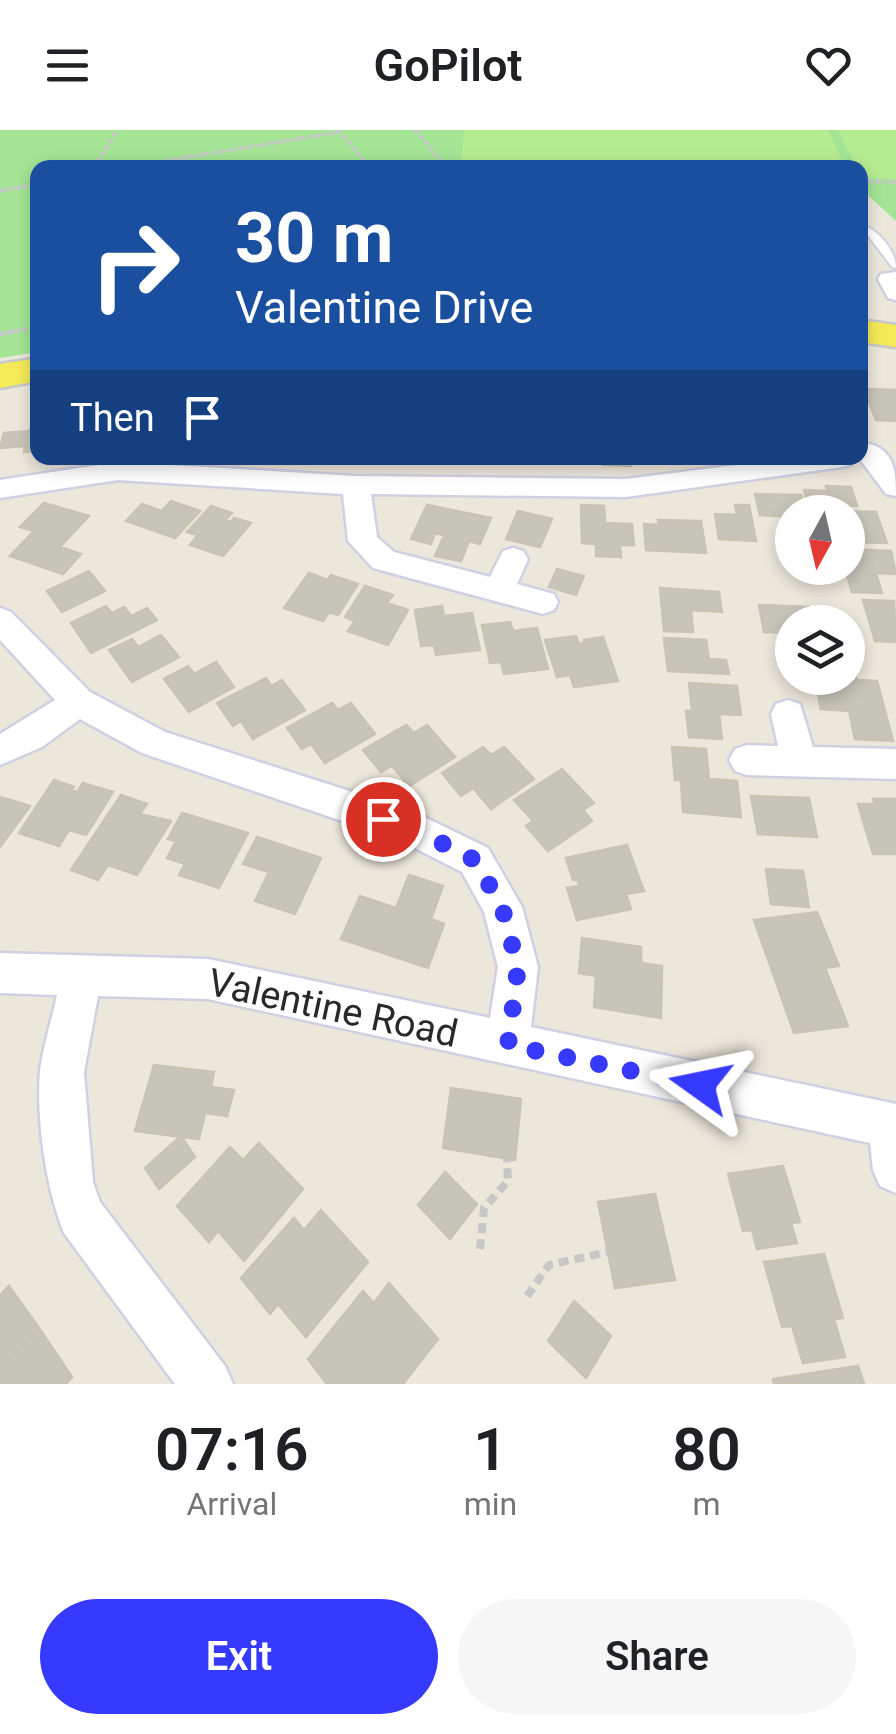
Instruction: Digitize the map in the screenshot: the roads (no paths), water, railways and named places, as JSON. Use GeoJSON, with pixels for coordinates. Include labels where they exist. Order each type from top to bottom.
{"type":"FeatureCollection","features":[{"type":"Feature","properties":{"kind":"main road"},"geometry":{"type":"LineString","coordinates":[[868,332],[896,336]]}},
{"type":"Feature","properties":{"kind":"main road"},"geometry":{"type":"LineString","coordinates":[[0,376],[30,370]]}},
{"type":"Feature","properties":{"kind":"street"},"geometry":{"type":"LineString","coordinates":[[896,279],[889,279],[896,293]]}},
{"type":"Feature","properties":{"kind":"street"},"geometry":{"type":"LineString","coordinates":[[868,454],[896,487]]}},
{"type":"Feature","properties":{"kind":"street"},"geometry":{"type":"LineString","coordinates":[[658,465],[665,485]]}},
{"type":"Feature","properties":{"kind":"street"},"geometry":{"type":"LineString","coordinates":[[0,489],[118,471],[356,485],[471,471],[585,488],[665,485],[791,465]]}},
{"type":"Feature","properties":{"kind":"street"},"geometry":{"type":"LineString","coordinates":[[356,485],[363,540],[384,560],[544,602]]}},
{"type":"Feature","properties":{"kind":"street"},"geometry":{"type":"LineString","coordinates":[[499,591],[513,559]]}},
{"type":"Feature","properties":{"kind":"street"},"geometry":{"type":"LineString","coordinates":[[0,620],[78,702],[154,743],[412,828],[475,860],[502,907],[518,967],[508,1045]]}},
{"type":"Feature","properties":{"kind":"street"},"geometry":{"type":"LineString","coordinates":[[0,750],[30,736],[78,702]]}},
{"type":"Feature","properties":{"kind":"street"},"geometry":{"type":"LineString","coordinates":[[788,714],[799,761]]}},
{"type":"Feature","properties":{"kind":"street"},"geometry":{"type":"LineString","coordinates":[[747,760],[896,764]]}},
{"type":"Feature","properties":{"kind":"street","name":"Valentine Road"},"geometry":{"type":"LineString","coordinates":[[0,973],[208,979],[894,1126]]}},
{"type":"Feature","properties":{"kind":"street"},"geometry":{"type":"LineString","coordinates":[[82,974],[62,1072],[70,1182],[82,1216],[208,1384]]}},
{"type":"Feature","properties":{"kind":"street"},"geometry":{"type":"LineString","coordinates":[[894,1126],[896,1170]]}},
{"type":"Feature","properties":{"kind":"lane"},"geometry":{"type":"LineString","coordinates":[[868,230],[896,265]]}}]}
